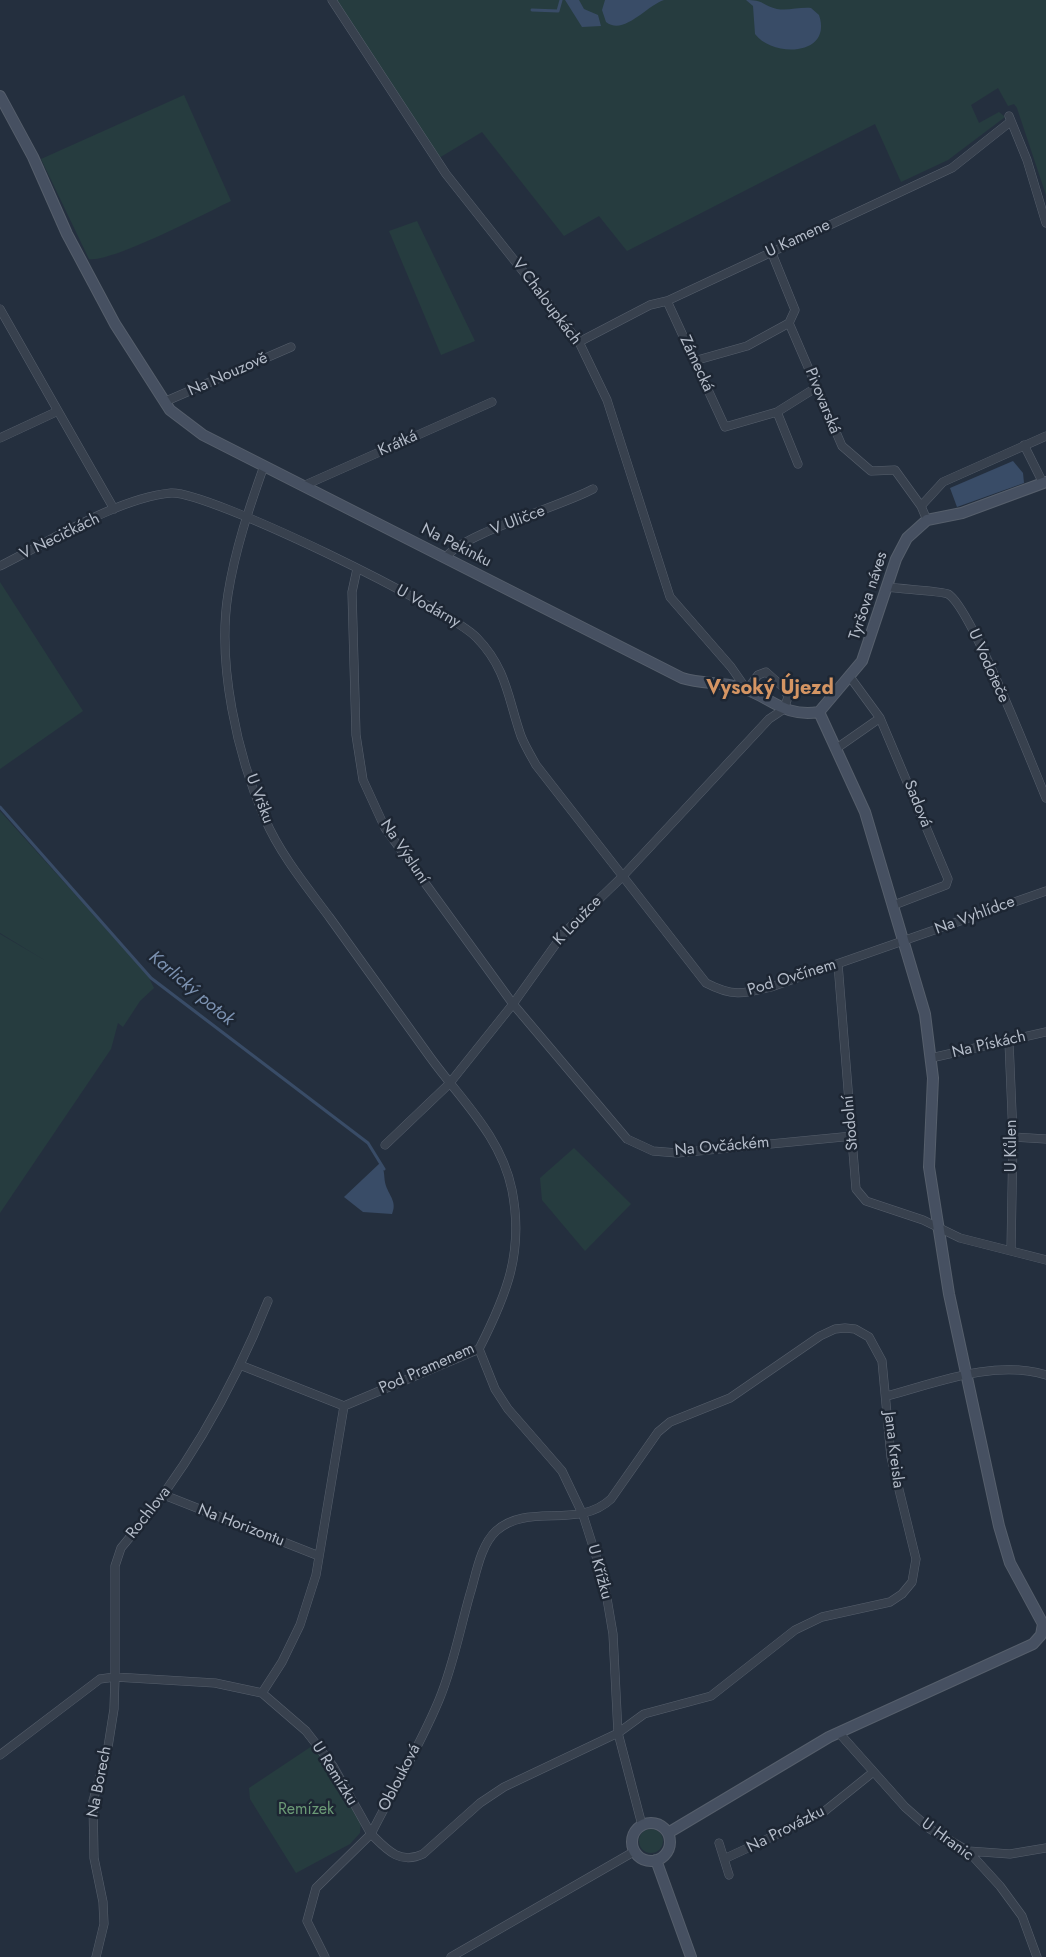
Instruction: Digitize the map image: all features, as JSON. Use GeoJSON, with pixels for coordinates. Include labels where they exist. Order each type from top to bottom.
{"type":"FeatureCollection","features":[{"type":"Feature","properties":{"kind":"street","name":"V Chaloupkách"},"geometry":{"type":"LineString","coordinates":[[332,0],[446,174],[579,342],[607,400],[670,597],[731,667],[747,690]]}},
{"type":"Feature","properties":{"kind":"street","name":"Na Pekinku"},"geometry":{"type":"LineString","coordinates":[[0,96],[33,157],[67,234],[115,324],[170,410],[203,435],[682,678],[747,690],[784,709],[808,714],[819,712]]}},
{"type":"Feature","properties":{"kind":"street","name":"U Kamene"},"geometry":{"type":"LineString","coordinates":[[579,342],[650,305],[667,301],[952,168],[1009,119],[1018,135],[1044,212]]}},
{"type":"Feature","properties":{"kind":"street"},"geometry":{"type":"LineString","coordinates":[[1044,212],[1046,223]]}},
{"type":"Feature","properties":{"kind":"street","name":"Pivovarská"},"geometry":{"type":"LineString","coordinates":[[771,251],[795,310],[789,323],[842,446],[871,471],[895,470],[921,506]]}},
{"type":"Feature","properties":{"kind":"street","name":"Zámecká"},"geometry":{"type":"LineString","coordinates":[[667,301],[725,427],[777,412]]}},
{"type":"Feature","properties":{"kind":"street","name":"V Necičkách"},"geometry":{"type":"LineString","coordinates":[[0,309],[114,509],[0,566]]}},
{"type":"Feature","properties":{"kind":"street"},"geometry":{"type":"LineString","coordinates":[[694,361],[747,346],[789,323]]}},
{"type":"Feature","properties":{"kind":"street","name":"Na Nouzově"},"geometry":{"type":"LineString","coordinates":[[164,402],[291,347]]}},
{"type":"Feature","properties":{"kind":"street"},"geometry":{"type":"LineString","coordinates":[[798,464],[777,412],[816,387]]}},
{"type":"Feature","properties":{"kind":"street","name":"Krátká"},"geometry":{"type":"LineString","coordinates":[[303,486],[492,402]]}},
{"type":"Feature","properties":{"kind":"street"},"geometry":{"type":"LineString","coordinates":[[0,438],[58,411]]}},
{"type":"Feature","properties":{"kind":"street"},"geometry":{"type":"LineString","coordinates":[[1024,445],[1045,483],[962,513],[927,520],[921,506],[943,483],[1024,445],[1046,436]]}},
{"type":"Feature","properties":{"kind":"street","name":"U Vršku"},"geometry":{"type":"LineString","coordinates":[[264,466],[245,516],[228,596],[226,649],[232,710],[243,756],[266,820],[303,881],[449,1084]]}},
{"type":"Feature","properties":{"kind":"street","name":"V Uličce"},"geometry":{"type":"LineString","coordinates":[[446,557],[452,548],[482,534],[593,489]]}},
{"type":"Feature","properties":{"kind":"street","name":"U Vodárny"},"geometry":{"type":"LineString","coordinates":[[114,509],[142,498],[174,493],[228,508],[357,569],[462,624],[494,658],[505,680],[521,737],[536,765],[622,878]]}},
{"type":"Feature","properties":{"kind":"street","name":"Tyršova náves"},"geometry":{"type":"LineString","coordinates":[[819,712],[850,677],[867,651],[900,548],[907,538],[927,520]]}},
{"type":"Feature","properties":{"kind":"street","name":"Na Výsluní"},"geometry":{"type":"LineString","coordinates":[[357,569],[352,592],[356,735],[363,780],[385,828],[513,1004]]}},
{"type":"Feature","properties":{"kind":"street","name":"U Vodoteče"},"geometry":{"type":"LineString","coordinates":[[888,588],[947,593],[957,604],[981,647],[1046,797]]}},
{"type":"Feature","properties":{"kind":"street"},"geometry":{"type":"LineString","coordinates":[[747,690],[758,675],[766,672],[784,688],[788,697],[784,709]]}},
{"type":"Feature","properties":{"kind":"street","name":"Sadová"},"geometry":{"type":"LineString","coordinates":[[850,677],[880,718],[948,879],[946,885],[894,905]]}},
{"type":"Feature","properties":{"kind":"street","name":"K Loužce"},"geometry":{"type":"LineString","coordinates":[[385,1145],[449,1084],[513,1004],[563,934],[622,878],[769,719],[784,709]]}},
{"type":"Feature","properties":{"kind":"street"},"geometry":{"type":"LineString","coordinates":[[668,1833],[829,1737],[840,1734],[934,1688],[1033,1644],[1041,1635],[1043,1624],[1010,1563],[999,1526],[965,1375],[929,1167],[931,1058],[925,1014],[865,812],[819,712]]}},
{"type":"Feature","properties":{"kind":"street"},"geometry":{"type":"LineString","coordinates":[[837,748],[880,718]]}},
{"type":"Feature","properties":{"kind":"street","name":"Pod Ovčínem"},"geometry":{"type":"LineString","coordinates":[[622,878],[706,983],[723,992],[740,994],[771,987],[904,941]]}},
{"type":"Feature","properties":{"kind":"street","name":"Na Vyhlídce"},"geometry":{"type":"LineString","coordinates":[[904,941],[1046,891]]}},
{"type":"Feature","properties":{"kind":"street","name":"Stodolní"},"geometry":{"type":"LineString","coordinates":[[838,964],[856,1189],[866,1201],[939,1227]]}},
{"type":"Feature","properties":{"kind":"street","name":"Na Ovčáckém"},"geometry":{"type":"LineString","coordinates":[[513,1004],[627,1139],[653,1151],[677,1153],[853,1136]]}},
{"type":"Feature","properties":{"kind":"street","name":"Na Pískách"},"geometry":{"type":"LineString","coordinates":[[931,1058],[1046,1032]]}},
{"type":"Feature","properties":{"kind":"street","name":"U Kůlen"},"geometry":{"type":"LineString","coordinates":[[1009,1042],[1013,1137],[1011,1250]]}},
{"type":"Feature","properties":{"kind":"street","name":"Pod Pramenem"},"geometry":{"type":"LineString","coordinates":[[344,1406],[478,1349],[508,1285],[516,1242],[512,1188],[504,1161],[491,1136],[449,1084]]}},
{"type":"Feature","properties":{"kind":"street"},"geometry":{"type":"LineString","coordinates":[[1013,1137],[1046,1139]]}},
{"type":"Feature","properties":{"kind":"street"},"geometry":{"type":"LineString","coordinates":[[939,1227],[960,1238],[1046,1260]]}},
{"type":"Feature","properties":{"kind":"street","name":"Rochlova"},"geometry":{"type":"LineString","coordinates":[[115,1677],[115,1566],[121,1548],[164,1495],[189,1459],[240,1365],[268,1301]]}},
{"type":"Feature","properties":{"kind":"street","name":"Jana Kreisla"},"geometry":{"type":"LineString","coordinates":[[583,1515],[601,1508],[611,1499],[658,1432],[670,1422],[730,1398],[820,1336],[834,1329],[855,1329],[869,1337],[882,1360],[891,1457],[916,1559],[912,1582],[902,1594],[890,1602],[808,1622],[778,1641],[711,1696],[644,1714],[618,1733]]}},
{"type":"Feature","properties":{"kind":"street","name":"U Křížku"},"geometry":{"type":"LineString","coordinates":[[478,1349],[495,1389],[508,1409],[562,1471],[583,1515],[604,1581],[613,1634],[618,1733],[642,1825]]}},
{"type":"Feature","properties":{"kind":"street"},"geometry":{"type":"LineString","coordinates":[[240,1365],[344,1406],[316,1575],[300,1625],[282,1662],[262,1693]]}},
{"type":"Feature","properties":{"kind":"street"},"geometry":{"type":"LineString","coordinates":[[887,1396],[965,1375],[1017,1370],[1046,1375]]}},
{"type":"Feature","properties":{"kind":"street","name":"Na Horizontu"},"geometry":{"type":"LineString","coordinates":[[164,1495],[319,1556]]}},
{"type":"Feature","properties":{"kind":"street","name":"Oblouková"},"geometry":{"type":"LineString","coordinates":[[371,1834],[440,1699],[478,1566],[494,1532],[508,1522],[523,1518],[583,1515]]}},
{"type":"Feature","properties":{"kind":"street"},"geometry":{"type":"LineString","coordinates":[[0,1755],[100,1678],[115,1677]]}},
{"type":"Feature","properties":{"kind":"street","name":"U Remízku"},"geometry":{"type":"LineString","coordinates":[[115,1677],[215,1683],[262,1693],[306,1731],[333,1766],[371,1834]]}},
{"type":"Feature","properties":{"kind":"street","name":"Na Borech"},"geometry":{"type":"LineString","coordinates":[[96,1957],[104,1924],[92,1826],[93,1801],[112,1718],[115,1677]]}},
{"type":"Feature","properties":{"kind":"street"},"geometry":{"type":"LineString","coordinates":[[325,1957],[307,1921],[316,1888],[371,1834],[392,1854],[401,1858],[413,1858],[423,1854],[480,1803],[504,1787],[618,1733]]}},
{"type":"Feature","properties":{"kind":"street","name":"U Hranic"},"geometry":{"type":"LineString","coordinates":[[840,1734],[872,1773],[917,1818],[950,1842],[968,1851],[1013,1900],[1029,1929],[1037,1957]]}},
{"type":"Feature","properties":{"kind":"street","name":"Na Provázku"},"geometry":{"type":"LineString","coordinates":[[724,1859],[821,1814],[872,1773]]}},
{"type":"Feature","properties":{"kind":"street"},"geometry":{"type":"LineString","coordinates":[[657,1824],[668,1833],[668,1849],[656,1860],[644,1859],[635,1851],[634,1833],[642,1825],[657,1824]]}},
{"type":"Feature","properties":{"kind":"street","name":"Na Provázku"},"geometry":{"type":"LineString","coordinates":[[719,1843],[729,1875]]}},
{"type":"Feature","properties":{"kind":"street"},"geometry":{"type":"LineString","coordinates":[[968,1851],[1010,1854],[1046,1848]]}},
{"type":"Feature","properties":{"kind":"street"},"geometry":{"type":"LineString","coordinates":[[451,1957],[635,1851]]}},
{"type":"Feature","properties":{"kind":"street"},"geometry":{"type":"LineString","coordinates":[[656,1860],[691,1957]]}},
{"type":"Feature","properties":{"kind":"green space"},"geometry":{"type":"Polygon","coordinates":[[[337,0],[1046,0],[1046,195],[1017,108],[1014,104],[1008,106],[998,88],[971,105],[979,123],[999,112],[1005,117],[948,160],[901,182],[875,124],[627,251],[599,216],[564,236],[482,132],[439,158],[337,0]]]}},
{"type":"Feature","properties":{"kind":"green space"},"geometry":{"type":"Polygon","coordinates":[[[184,95],[231,201],[137,246],[100,258],[89,259],[41,159],[184,95]]]}},
{"type":"Feature","properties":{"kind":"green space"},"geometry":{"type":"Polygon","coordinates":[[[417,221],[475,341],[441,355],[389,231],[417,221]]]}},
{"type":"Feature","properties":{"kind":"green space"},"geometry":{"type":"Polygon","coordinates":[[[0,582],[83,711],[0,769],[0,582]]]}},
{"type":"Feature","properties":{"kind":"green space"},"geometry":{"type":"Polygon","coordinates":[[[0,811],[147,974],[154,988],[140,1001],[123,1027],[118,1023],[111,1049],[0,1213],[0,934],[46,961],[0,933],[0,811]]]}},
{"type":"Feature","properties":{"kind":"green space"},"geometry":{"type":"Polygon","coordinates":[[[574,1148],[631,1204],[585,1251],[542,1200],[540,1178],[574,1148]]]}},
{"type":"Feature","properties":{"kind":"green space","name":"Remízek"},"geometry":{"type":"Polygon","coordinates":[[[312,1746],[317,1746],[361,1821],[360,1833],[350,1844],[296,1873],[250,1799],[249,1788],[312,1746]]]}},
{"type":"Feature","properties":{"kind":"green space"},"geometry":{"type":"Polygon","coordinates":[[[651,1829],[660,1832],[663,1841],[660,1850],[651,1853],[642,1850],[639,1841],[642,1832],[651,1829]]]}},
{"type":"Feature","properties":{"kind":"water"},"geometry":{"type":"Polygon","coordinates":[[[565,0],[579,0],[584,9],[598,15],[601,26],[582,27],[565,0]]]}},
{"type":"Feature","properties":{"kind":"water"},"geometry":{"type":"Polygon","coordinates":[[[605,0],[664,0],[628,23],[613,25],[606,22],[602,10],[605,0]]]}},
{"type":"Feature","properties":{"kind":"water"},"geometry":{"type":"Polygon","coordinates":[[[746,0],[785,10],[811,8],[819,15],[821,29],[817,39],[810,45],[799,49],[775,47],[763,42],[755,34],[753,6],[746,0]]]}},
{"type":"Feature","properties":{"kind":"water"},"geometry":{"type":"Polygon","coordinates":[[[1013,461],[1023,473],[1024,483],[957,507],[950,488],[1013,461]]]}},
{"type":"Feature","properties":{"kind":"water"},"geometry":{"type":"Polygon","coordinates":[[[380,1163],[393,1203],[392,1214],[363,1212],[344,1197],[380,1163]]]}},
{"type":"Feature","properties":{"kind":"waterway"},"geometry":{"type":"LineString","coordinates":[[532,10],[558,11],[561,0]]}},
{"type":"Feature","properties":{"kind":"waterway","name":"Karlický potok"},"geometry":{"type":"LineString","coordinates":[[0,807],[151,978],[368,1143],[384,1169]]}},
{"type":"Feature","properties":{"kind":"district","name":"Vysoký Újezd"},"geometry":{"type":"Point","coordinates":[770,689]}}]}
